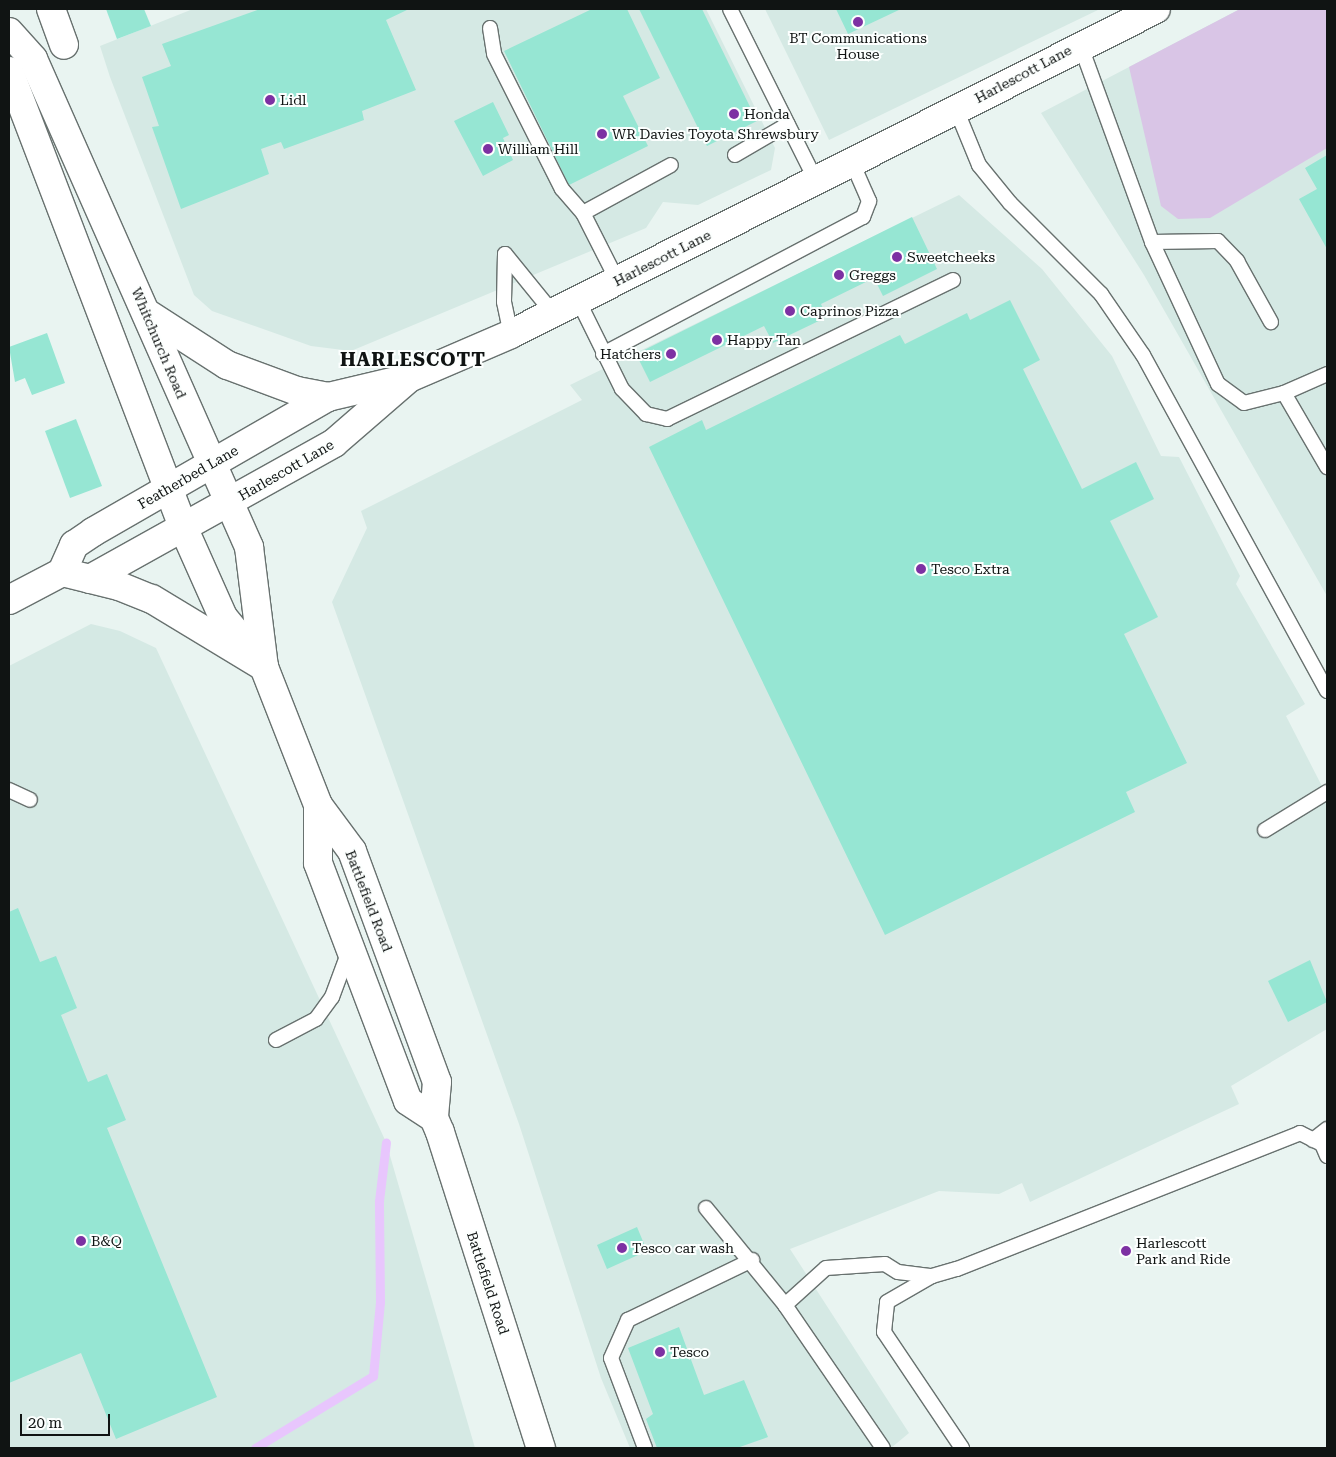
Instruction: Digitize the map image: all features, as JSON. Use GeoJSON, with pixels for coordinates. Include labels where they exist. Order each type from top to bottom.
{"type":"FeatureCollection","features":[{"type":"Feature","properties":{"kind":"main road"},"geometry":{"type":"LineString","coordinates":[[51,9],[64,45]]}},
{"type":"Feature","properties":{"kind":"main road","name":"Harlescott Lane"},"geometry":{"type":"LineString","coordinates":[[182,527],[334,443],[409,378],[511,334],[816,181],[1080,44],[1156,9]]}},
{"type":"Feature","properties":{"kind":"main road","name":"Whitchurch Road"},"geometry":{"type":"LineString","coordinates":[[9,37],[33,59],[148,314],[249,547],[264,667]]}},
{"type":"Feature","properties":{"kind":"main road"},"geometry":{"type":"LineString","coordinates":[[9,71],[182,527],[90,579]]}},
{"type":"Feature","properties":{"kind":"main road"},"geometry":{"type":"LineString","coordinates":[[148,314],[247,374],[328,397],[409,378]]}},
{"type":"Feature","properties":{"kind":"main road","name":"Featherbed Lane"},"geometry":{"type":"LineString","coordinates":[[62,572],[74,545],[166,488],[328,397]]}},
{"type":"Feature","properties":{"kind":"main road","name":"Battlefield Road"},"geometry":{"type":"LineString","coordinates":[[182,527],[223,617],[264,667],[318,805],[352,851],[437,1082],[434,1118],[541,1448]]}},
{"type":"Feature","properties":{"kind":"main road"},"geometry":{"type":"LineString","coordinates":[[9,600],[62,572],[90,579],[152,599],[264,667]]}},
{"type":"Feature","properties":{"kind":"main road","name":"Battlefield Road"},"geometry":{"type":"LineString","coordinates":[[318,805],[318,863],[349,950],[408,1101],[434,1118]]}},
{"type":"Feature","properties":{"kind":"lane"},"geometry":{"type":"LineString","coordinates":[[730,9],[816,181]]}},
{"type":"Feature","properties":{"kind":"lane"},"geometry":{"type":"LineString","coordinates":[[490,28],[494,54],[562,189],[583,213],[617,280]]}},
{"type":"Feature","properties":{"kind":"lane"},"geometry":{"type":"LineString","coordinates":[[1080,44],[1152,242],[1218,384],[1244,403],[1284,393],[1327,374]]}},
{"type":"Feature","properties":{"kind":"lane"},"geometry":{"type":"LineString","coordinates":[[956,108],[979,165],[1010,203],[1043,231],[1101,294],[1143,355],[1327,691]]}},
{"type":"Feature","properties":{"kind":"lane"},"geometry":{"type":"LineString","coordinates":[[735,155],[788,124]]}},
{"type":"Feature","properties":{"kind":"lane"},"geometry":{"type":"LineString","coordinates":[[603,354],[863,217],[869,200],[852,162]]}},
{"type":"Feature","properties":{"kind":"lane"},"geometry":{"type":"LineString","coordinates":[[583,213],[671,165]]}},
{"type":"Feature","properties":{"kind":"lane"},"geometry":{"type":"LineString","coordinates":[[1152,242],[1194,238],[1218,241],[1237,261],[1270,322]]}},
{"type":"Feature","properties":{"kind":"lane"},"geometry":{"type":"LineString","coordinates":[[511,334],[504,302],[505,254],[553,312]]}},
{"type":"Feature","properties":{"kind":"lane"},"geometry":{"type":"LineString","coordinates":[[578,300],[603,354],[634,402],[646,414],[667,420],[953,280]]}},
{"type":"Feature","properties":{"kind":"lane"},"geometry":{"type":"LineString","coordinates":[[1284,393],[1327,468]]}},
{"type":"Feature","properties":{"kind":"lane"},"geometry":{"type":"LineString","coordinates":[[9,790],[30,800]]}},
{"type":"Feature","properties":{"kind":"lane"},"geometry":{"type":"LineString","coordinates":[[1265,830],[1327,792]]}},
{"type":"Feature","properties":{"kind":"lane"},"geometry":{"type":"LineString","coordinates":[[276,1040],[316,1019],[332,997],[349,950]]}},
{"type":"Feature","properties":{"kind":"lane"},"geometry":{"type":"LineString","coordinates":[[1313,1140],[1327,1129]]}},
{"type":"Feature","properties":{"kind":"lane"},"geometry":{"type":"LineString","coordinates":[[962,1448],[884,1332],[887,1302],[932,1276],[957,1269],[1300,1134],[1322,1144],[1327,1156]]}},
{"type":"Feature","properties":{"kind":"lane"},"geometry":{"type":"LineString","coordinates":[[706,1208],[752,1260],[884,1448]]}},
{"type":"Feature","properties":{"kind":"lane"},"geometry":{"type":"LineString","coordinates":[[646,1448],[611,1358],[628,1320],[752,1260]]}},
{"type":"Feature","properties":{"kind":"lane"},"geometry":{"type":"LineString","coordinates":[[785,1305],[826,1268],[885,1264],[898,1272],[932,1276]]}},
{"type":"Feature","properties":{"kind":"shaded area"},"geometry":{"type":"Polygon","coordinates":[[[193,9],[706,9],[775,148],[771,170],[698,205],[663,202],[646,228],[351,351],[311,346],[212,311],[194,295],[110,77],[100,46],[193,9]]]}},
{"type":"Feature","properties":{"kind":"shaded area"},"geometry":{"type":"Polygon","coordinates":[[[765,9],[1100,9],[829,140],[765,9]]]}},
{"type":"Feature","properties":{"kind":"shaded area"},"geometry":{"type":"Polygon","coordinates":[[[1240,9],[1327,9],[1327,596],[1144,275],[1041,113],[1240,9]]]}},
{"type":"Feature","properties":{"kind":"shaded area"},"geometry":{"type":"Polygon","coordinates":[[[1240,9],[1327,9],[1327,148],[1210,218],[1178,219],[1161,206],[1129,67],[1240,9]]]}},
{"type":"Feature","properties":{"kind":"shaded area"},"geometry":{"type":"Polygon","coordinates":[[[959,195],[1042,269],[1112,356],[1161,456],[1179,457],[1240,576],[1236,584],[1305,704],[1286,716],[1327,796],[1327,1029],[1231,1086],[1239,1104],[1030,1202],[1022,1183],[999,1194],[939,1191],[790,1249],[909,1433],[891,1448],[630,1448],[601,1378],[519,1124],[332,602],[367,528],[361,511],[582,400],[570,385],[959,195]]]}},
{"type":"Feature","properties":{"kind":"shaded area"},"geometry":{"type":"Polygon","coordinates":[[[91,624],[120,631],[156,648],[386,1142],[475,1448],[9,1448],[9,666],[91,624]]]}},
{"type":"Feature","properties":{"kind":"building"},"geometry":{"type":"Polygon","coordinates":[[[106,9],[144,9],[151,26],[117,39],[106,9]]]}},
{"type":"Feature","properties":{"kind":"building","name":"Lidl"},"geometry":{"type":"Polygon","coordinates":[[[260,9],[409,9],[386,20],[416,90],[362,111],[364,120],[284,149],[281,142],[261,149],[269,174],[181,209],[152,127],[159,126],[142,77],[171,66],[162,44],[260,9]]]}},
{"type":"Feature","properties":{"kind":"building"},"geometry":{"type":"Polygon","coordinates":[[[592,9],[627,9],[660,78],[623,96],[648,146],[569,185],[504,51],[592,9]]]}},
{"type":"Feature","properties":{"kind":"building"},"geometry":{"type":"Polygon","coordinates":[[[639,9],[702,9],[757,121],[707,146],[639,9]]]}},
{"type":"Feature","properties":{"kind":"building","name":"BT Communications House"},"geometry":{"type":"Polygon","coordinates":[[[836,9],[901,9],[848,34],[836,9]]]}},
{"type":"Feature","properties":{"kind":"building","name":"William Hill"},"geometry":{"type":"Polygon","coordinates":[[[493,102],[509,135],[503,138],[513,160],[483,176],[454,121],[493,102]]]}},
{"type":"Feature","properties":{"kind":"building"},"geometry":{"type":"Polygon","coordinates":[[[1327,155],[1327,249],[1299,199],[1317,189],[1305,168],[1327,155]]]}},
{"type":"Feature","properties":{"kind":"building"},"geometry":{"type":"Polygon","coordinates":[[[912,217],[937,269],[883,296],[874,278],[821,304],[827,317],[773,343],[764,326],[650,382],[636,354],[912,217]]]}},
{"type":"Feature","properties":{"kind":"building","name":"Tesco Extra"},"geometry":{"type":"Polygon","coordinates":[[[1010,300],[1040,360],[1023,369],[1082,489],[1136,462],[1154,499],[1110,521],[1158,617],[1124,634],[1187,763],[1126,792],[1135,812],[885,935],[649,447],[702,420],[706,430],[900,335],[905,344],[967,313],[970,320],[1010,300]]]}},
{"type":"Feature","properties":{"kind":"building"},"geometry":{"type":"Polygon","coordinates":[[[47,333],[65,383],[32,395],[25,378],[15,382],[9,347],[47,333]]]}},
{"type":"Feature","properties":{"kind":"building"},"geometry":{"type":"Polygon","coordinates":[[[76,419],[102,486],[70,498],[45,431],[76,419]]]}},
{"type":"Feature","properties":{"kind":"building","name":"B&Q"},"geometry":{"type":"Polygon","coordinates":[[[18,908],[40,962],[56,956],[77,1008],[61,1015],[88,1082],[107,1074],[126,1120],[107,1128],[217,1397],[116,1439],[81,1353],[9,1383],[9,912],[18,908]]]}},
{"type":"Feature","properties":{"kind":"building"},"geometry":{"type":"Polygon","coordinates":[[[1310,960],[1327,1002],[1288,1022],[1268,981],[1310,960]]]}},
{"type":"Feature","properties":{"kind":"building","name":"Tesco car wash"},"geometry":{"type":"Polygon","coordinates":[[[637,1227],[647,1251],[607,1269],[597,1245],[637,1227]]]}},
{"type":"Feature","properties":{"kind":"building","name":"Tesco"},"geometry":{"type":"Polygon","coordinates":[[[679,1327],[704,1395],[744,1380],[768,1437],[737,1448],[657,1448],[646,1419],[653,1414],[628,1348],[679,1327]]]}},
{"type":"Feature","properties":{"kind":"waterway"},"geometry":{"type":"LineString","coordinates":[[255,1448],[373,1376],[380,1302],[379,1201],[386,1142]]}},
{"type":"Feature","properties":{"kind":"place","name":"BT Communications House"},"geometry":{"type":"Point","coordinates":[858,22]}},
{"type":"Feature","properties":{"kind":"place","name":"Lidl"},"geometry":{"type":"Point","coordinates":[270,100]}},
{"type":"Feature","properties":{"kind":"place","name":"Honda"},"geometry":{"type":"Point","coordinates":[734,114]}},
{"type":"Feature","properties":{"kind":"place","name":"WR Davies Toyota Shrewsbury"},"geometry":{"type":"Point","coordinates":[602,134]}},
{"type":"Feature","properties":{"kind":"place","name":"William Hill"},"geometry":{"type":"Point","coordinates":[488,149]}},
{"type":"Feature","properties":{"kind":"place","name":"Sweetcheeks"},"geometry":{"type":"Point","coordinates":[897,257]}},
{"type":"Feature","properties":{"kind":"place","name":"Greggs"},"geometry":{"type":"Point","coordinates":[839,275]}},
{"type":"Feature","properties":{"kind":"place","name":"Caprinos Pizza"},"geometry":{"type":"Point","coordinates":[790,311]}},
{"type":"Feature","properties":{"kind":"place","name":"Happy Tan"},"geometry":{"type":"Point","coordinates":[717,340]}},
{"type":"Feature","properties":{"kind":"place","name":"Hatchers"},"geometry":{"type":"Point","coordinates":[671,354]}},
{"type":"Feature","properties":{"kind":"place","name":"Tesco Extra"},"geometry":{"type":"Point","coordinates":[921,569]}},
{"type":"Feature","properties":{"kind":"place","name":"B&Q"},"geometry":{"type":"Point","coordinates":[81,1241]}},
{"type":"Feature","properties":{"kind":"place","name":"Tesco car wash"},"geometry":{"type":"Point","coordinates":[622,1248]}},
{"type":"Feature","properties":{"kind":"place","name":"Harlescott Park and Ride"},"geometry":{"type":"Point","coordinates":[1126,1251]}},
{"type":"Feature","properties":{"kind":"place","name":"Tesco"},"geometry":{"type":"Point","coordinates":[660,1352]}},
{"type":"Feature","properties":{"kind":"district","name":"HARLESCOTT"},"geometry":{"type":"Point","coordinates":[413,360]}}]}
